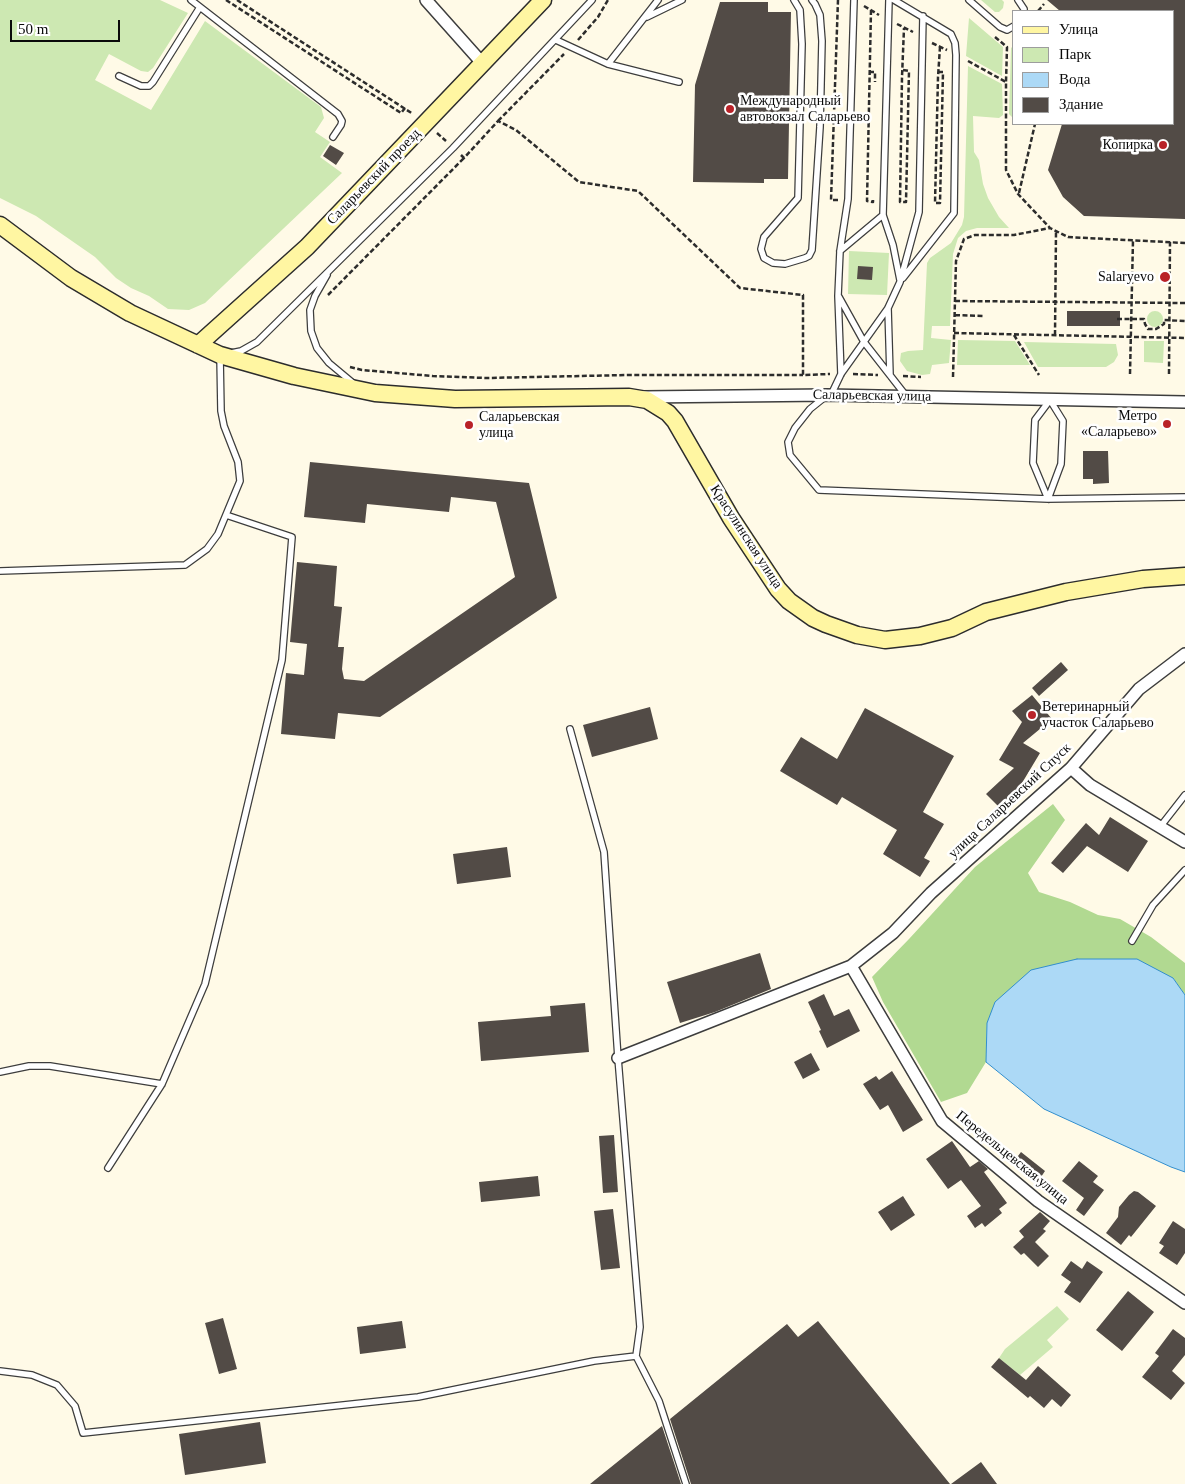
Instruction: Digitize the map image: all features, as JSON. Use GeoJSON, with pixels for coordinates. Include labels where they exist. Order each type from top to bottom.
{"type":"FeatureCollection","features":[{"type":"Feature","properties":{"kind":"street"},"geometry":{"type":"LineString","coordinates":[[426,0],[483,64]]}},
{"type":"Feature","properties":{"kind":"street","name":"Саларьевский проезд"},"geometry":{"type":"LineString","coordinates":[[198,345],[307,247],[543,0]]}},
{"type":"Feature","properties":{"kind":"street","name":"Саларьевская улица"},"geometry":{"type":"LineString","coordinates":[[0,225],[71,278],[130,313],[220,355],[294,376],[375,393],[455,399],[829,395],[1185,402]]}},
{"type":"Feature","properties":{"kind":"street","name":"Красулинская улица"},"geometry":{"type":"LineString","coordinates":[[629,397],[647,400],[668,413],[675,421],[731,518],[778,589],[789,601],[813,618],[857,635],[885,640],[920,636],[952,628],[986,612],[1066,592],[1143,579],[1185,576]]}},
{"type":"Feature","properties":{"kind":"street","name":"улица Саларьевский Спуск"},"geometry":{"type":"LineString","coordinates":[[618,1058],[851,966],[893,933],[931,893],[1071,768],[1139,689],[1185,654]]}},
{"type":"Feature","properties":{"kind":"street"},"geometry":{"type":"LineString","coordinates":[[1071,768],[1090,785],[1185,842]]}},
{"type":"Feature","properties":{"kind":"street","name":"Передельцевская улица"},"geometry":{"type":"LineString","coordinates":[[851,966],[942,1121],[1038,1201],[1185,1303]]}},
{"type":"Feature","properties":{"kind":"lane"},"geometry":{"type":"LineString","coordinates":[[191,0],[338,114],[341,117],[341,125],[332,137]]}},
{"type":"Feature","properties":{"kind":"lane"},"geometry":{"type":"LineString","coordinates":[[0,571],[185,565],[214,542],[240,480],[238,462],[224,426],[221,411],[220,355],[241,351],[257,342],[453,148],[592,0]]}},
{"type":"Feature","properties":{"kind":"lane"},"geometry":{"type":"LineString","coordinates":[[608,64],[658,0]]}},
{"type":"Feature","properties":{"kind":"lane"},"geometry":{"type":"LineString","coordinates":[[645,18],[682,0]]}},
{"type":"Feature","properties":{"kind":"lane"},"geometry":{"type":"LineString","coordinates":[[794,0],[800,10],[802,44],[798,198],[764,236],[761,249],[764,258],[773,263],[785,264],[809,256],[812,250],[820,127],[822,50],[820,14],[812,0]]}},
{"type":"Feature","properties":{"kind":"lane"},"geometry":{"type":"LineString","coordinates":[[841,374],[838,296],[840,251],[848,199],[854,0]]}},
{"type":"Feature","properties":{"kind":"lane"},"geometry":{"type":"LineString","coordinates":[[889,0],[883,215],[893,245],[900,282]]}},
{"type":"Feature","properties":{"kind":"lane"},"geometry":{"type":"LineString","coordinates":[[894,0],[950,34],[956,43],[954,213],[900,282]]}},
{"type":"Feature","properties":{"kind":"lane"},"geometry":{"type":"LineString","coordinates":[[969,0],[1000,27],[1007,30],[1012,27]]}},
{"type":"Feature","properties":{"kind":"lane"},"geometry":{"type":"LineString","coordinates":[[119,76],[141,86],[149,86],[200,7]]}},
{"type":"Feature","properties":{"kind":"lane"},"geometry":{"type":"LineString","coordinates":[[923,16],[919,212],[900,282],[888,308],[841,374],[829,395],[810,409],[795,428],[788,442],[790,455],[819,490],[1048,499],[1185,497]]}},
{"type":"Feature","properties":{"kind":"lane"},"geometry":{"type":"LineString","coordinates":[[556,40],[608,64],[679,82]]}},
{"type":"Feature","properties":{"kind":"lane"},"geometry":{"type":"LineString","coordinates":[[840,251],[883,215]]}},
{"type":"Feature","properties":{"kind":"lane"},"geometry":{"type":"LineString","coordinates":[[330,269],[315,296],[310,310],[311,330],[317,348],[329,363],[353,383],[375,393]]}},
{"type":"Feature","properties":{"kind":"lane"},"geometry":{"type":"LineString","coordinates":[[838,296],[864,342],[907,397]]}},
{"type":"Feature","properties":{"kind":"lane"},"geometry":{"type":"LineString","coordinates":[[888,308],[890,375]]}},
{"type":"Feature","properties":{"kind":"lane"},"geometry":{"type":"LineString","coordinates":[[1050,400],[1063,421],[1061,464],[1048,499],[1033,464],[1035,420],[1050,400]]}},
{"type":"Feature","properties":{"kind":"lane"},"geometry":{"type":"LineString","coordinates":[[108,1168],[162,1084],[205,984],[282,660],[292,537],[226,515]]}},
{"type":"Feature","properties":{"kind":"lane"},"geometry":{"type":"LineString","coordinates":[[570,729],[604,852],[618,1058],[640,1327],[636,1356],[659,1401],[686,1484]]}},
{"type":"Feature","properties":{"kind":"lane"},"geometry":{"type":"LineString","coordinates":[[1160,827],[1185,795]]}},
{"type":"Feature","properties":{"kind":"lane"},"geometry":{"type":"LineString","coordinates":[[1132,941],[1153,905],[1185,870]]}},
{"type":"Feature","properties":{"kind":"lane"},"geometry":{"type":"LineString","coordinates":[[0,1072],[29,1066],[50,1066],[162,1084]]}},
{"type":"Feature","properties":{"kind":"lane"},"geometry":{"type":"LineString","coordinates":[[0,1371],[32,1375],[57,1384],[75,1406],[83,1433],[418,1397],[594,1361],[636,1356]]}},
{"type":"Feature","properties":{"kind":"path"},"geometry":{"type":"LineString","coordinates":[[226,0],[401,113],[405,108],[237,0]]}},
{"type":"Feature","properties":{"kind":"path"},"geometry":{"type":"LineString","coordinates":[[326,298],[571,47],[598,17],[608,0]]}},
{"type":"Feature","properties":{"kind":"path"},"geometry":{"type":"LineString","coordinates":[[832,195],[838,0]]}},
{"type":"Feature","properties":{"kind":"path"},"geometry":{"type":"LineString","coordinates":[[1039,10],[1044,4]]}},
{"type":"Feature","properties":{"kind":"path"},"geometry":{"type":"LineString","coordinates":[[863,6],[879,15]]}},
{"type":"Feature","properties":{"kind":"path"},"geometry":{"type":"LineString","coordinates":[[867,197],[871,10]]}},
{"type":"Feature","properties":{"kind":"path"},"geometry":{"type":"LineString","coordinates":[[896,24],[913,32]]}},
{"type":"Feature","properties":{"kind":"path"},"geometry":{"type":"LineString","coordinates":[[903,70],[909,71],[906,202],[900,202],[903,70],[904,28]]}},
{"type":"Feature","properties":{"kind":"path"},"geometry":{"type":"LineString","coordinates":[[994,37],[1008,47],[1006,170],[1018,194],[1050,228],[1068,237],[1185,243]]}},
{"type":"Feature","properties":{"kind":"path"},"geometry":{"type":"LineString","coordinates":[[932,43],[947,50]]}},
{"type":"Feature","properties":{"kind":"path"},"geometry":{"type":"LineString","coordinates":[[938,72],[943,72],[940,204],[935,203],[938,72],[940,46]]}},
{"type":"Feature","properties":{"kind":"path"},"geometry":{"type":"LineString","coordinates":[[968,61],[1006,82]]}},
{"type":"Feature","properties":{"kind":"path"},"geometry":{"type":"LineString","coordinates":[[498,121],[516,130],[579,182],[638,191],[740,288],[803,295],[802,375]]}},
{"type":"Feature","properties":{"kind":"path"},"geometry":{"type":"LineString","coordinates":[[1018,194],[1035,125]]}},
{"type":"Feature","properties":{"kind":"path"},"geometry":{"type":"LineString","coordinates":[[453,148],[464,158]]}},
{"type":"Feature","properties":{"kind":"path"},"geometry":{"type":"LineString","coordinates":[[953,377],[956,262],[964,240],[975,235],[1014,236],[1050,228]]}},
{"type":"Feature","properties":{"kind":"path"},"geometry":{"type":"LineString","coordinates":[[1055,335],[1056,231]]}},
{"type":"Feature","properties":{"kind":"path"},"geometry":{"type":"LineString","coordinates":[[1130,374],[1134,240]]}},
{"type":"Feature","properties":{"kind":"path"},"geometry":{"type":"LineString","coordinates":[[1169,374],[1170,242]]}},
{"type":"Feature","properties":{"kind":"path"},"geometry":{"type":"LineString","coordinates":[[955,301],[1185,303]]}},
{"type":"Feature","properties":{"kind":"path"},"geometry":{"type":"LineString","coordinates":[[955,315],[984,316]]}},
{"type":"Feature","properties":{"kind":"path"},"geometry":{"type":"LineString","coordinates":[[1118,319],[1144,318],[1144,324],[1148,328],[1156,330],[1164,324],[1164,320],[1184,321]]}},
{"type":"Feature","properties":{"kind":"path"},"geometry":{"type":"LineString","coordinates":[[954,333],[1185,338]]}},
{"type":"Feature","properties":{"kind":"path"},"geometry":{"type":"LineString","coordinates":[[1014,334],[1039,375]]}},
{"type":"Feature","properties":{"kind":"path"},"geometry":{"type":"LineString","coordinates":[[347,366],[371,371],[486,378],[628,374],[841,374],[922,377]]}},
{"type":"Feature","properties":{"kind":"green space"},"geometry":{"type":"Polygon","coordinates":[[[0,0],[160,0],[188,13],[153,68],[148,72],[141,71],[109,54],[95,80],[151,110],[205,21],[321,107],[324,118],[315,132],[330,142],[320,157],[342,173],[205,303],[189,310],[168,309],[116,278],[95,257],[36,216],[0,198],[0,0]]]}},
{"type":"Feature","properties":{"kind":"green space"},"geometry":{"type":"Polygon","coordinates":[[[981,0],[1002,0],[1004,2],[1003,8],[999,12],[995,12],[981,0]]]}},
{"type":"Feature","properties":{"kind":"green space"},"geometry":{"type":"Polygon","coordinates":[[[969,18],[1003,47],[1002,76],[966,56],[969,18]]]}},
{"type":"Feature","properties":{"kind":"green space"},"geometry":{"type":"Polygon","coordinates":[[[1012,47],[1012,117],[1009,114],[1012,47]]]}},
{"type":"Feature","properties":{"kind":"green space"},"geometry":{"type":"Polygon","coordinates":[[[968,66],[1002,84],[1003,115],[999,118],[973,116],[974,152],[979,160],[983,184],[988,198],[999,217],[1009,228],[977,228],[966,231],[958,238],[953,254],[950,326],[932,326],[931,338],[951,340],[949,363],[932,365],[930,374],[922,375],[907,371],[900,361],[901,353],[923,350],[927,263],[930,258],[951,243],[962,225],[964,217],[968,66]]]}},
{"type":"Feature","properties":{"kind":"green space"},"geometry":{"type":"Polygon","coordinates":[[[849,251],[889,253],[887,295],[848,294],[849,251]]]}},
{"type":"Feature","properties":{"kind":"green space"},"geometry":{"type":"Polygon","coordinates":[[[1152,311],[1158,311],[1163,316],[1161,325],[1152,327],[1147,322],[1147,316],[1152,311]]]}},
{"type":"Feature","properties":{"kind":"green space"},"geometry":{"type":"Polygon","coordinates":[[[958,340],[1015,341],[1030,365],[957,365],[958,340]]]}},
{"type":"Feature","properties":{"kind":"green space"},"geometry":{"type":"Polygon","coordinates":[[[1144,341],[1164,341],[1163,363],[1144,362],[1144,341]]]}},
{"type":"Feature","properties":{"kind":"green space"},"geometry":{"type":"Polygon","coordinates":[[[1024,342],[1116,344],[1118,355],[1114,362],[1106,367],[1038,367],[1024,342]]]}},
{"type":"Feature","properties":{"kind":"green space"},"geometry":{"type":"Polygon","coordinates":[[[1053,804],[1065,820],[1028,873],[1039,892],[1070,902],[1098,915],[1120,919],[1151,937],[1185,963],[1185,995],[1173,978],[987,1024],[986,1062],[967,1093],[941,1102],[883,1002],[872,977],[975,867],[1053,804]]]}},
{"type":"Feature","properties":{"kind":"green space"},"geometry":{"type":"Polygon","coordinates":[[[1057,1306],[1069,1319],[1047,1340],[1053,1347],[1020,1375],[999,1358],[1005,1349],[1057,1306]]]}},
{"type":"Feature","properties":{"kind":"water"},"geometry":{"type":"Polygon","coordinates":[[[1077,959],[1137,959],[1173,978],[1185,995],[1185,1172],[1044,1109],[986,1062],[987,1023],[995,1002],[1031,970],[1077,959]]]}},
{"type":"Feature","properties":{"kind":"building"},"geometry":{"type":"Polygon","coordinates":[[[1047,0],[1185,0],[1185,219],[1084,216],[1063,197],[1048,170],[1062,125],[1175,125],[1175,10],[1059,10],[1047,0]]]}},
{"type":"Feature","properties":{"kind":"building","name":"Международный автовокзал Саларьево"},"geometry":{"type":"Polygon","coordinates":[[[720,2],[768,2],[768,12],[791,12],[788,179],[764,179],[764,183],[693,182],[695,85],[720,2]]]}},
{"type":"Feature","properties":{"kind":"building"},"geometry":{"type":"Polygon","coordinates":[[[330,145],[344,153],[336,165],[323,156],[330,145]]]}},
{"type":"Feature","properties":{"kind":"building"},"geometry":{"type":"Polygon","coordinates":[[[858,266],[873,267],[872,280],[857,279],[858,266]]]}},
{"type":"Feature","properties":{"kind":"building"},"geometry":{"type":"Polygon","coordinates":[[[1067,311],[1120,311],[1120,326],[1067,326],[1067,311]]]}},
{"type":"Feature","properties":{"kind":"building"},"geometry":{"type":"Polygon","coordinates":[[[1083,451],[1108,451],[1109,483],[1093,484],[1093,479],[1083,479],[1083,451]]]}},
{"type":"Feature","properties":{"kind":"building"},"geometry":{"type":"Polygon","coordinates":[[[310,462],[529,483],[557,598],[380,717],[338,713],[335,739],[281,734],[286,673],[304,675],[307,644],[290,642],[297,562],[337,566],[334,606],[342,607],[338,647],[344,647],[342,669],[344,679],[364,681],[515,577],[496,502],[451,497],[449,512],[367,504],[365,523],[304,517],[310,462]]]}},
{"type":"Feature","properties":{"kind":"building"},"geometry":{"type":"Polygon","coordinates":[[[1061,662],[1068,670],[1039,696],[1032,688],[1061,662]]]}},
{"type":"Feature","properties":{"kind":"building"},"geometry":{"type":"Polygon","coordinates":[[[1032,695],[1052,719],[1023,743],[1040,753],[1019,788],[1022,791],[1002,810],[986,794],[1014,768],[999,760],[1022,722],[1012,711],[1032,695]]]}},
{"type":"Feature","properties":{"kind":"building"},"geometry":{"type":"Polygon","coordinates":[[[650,707],[658,739],[592,757],[583,725],[650,707]]]}},
{"type":"Feature","properties":{"kind":"building"},"geometry":{"type":"Polygon","coordinates":[[[865,708],[954,756],[923,812],[944,824],[924,858],[930,861],[920,877],[883,854],[897,830],[842,797],[837,805],[780,771],[801,737],[837,759],[865,708]]]}},
{"type":"Feature","properties":{"kind":"building"},"geometry":{"type":"Polygon","coordinates":[[[1110,817],[1148,841],[1128,872],[1087,846],[1063,873],[1051,863],[1086,823],[1099,835],[1110,817]]]}},
{"type":"Feature","properties":{"kind":"building"},"geometry":{"type":"Polygon","coordinates":[[[507,847],[511,877],[457,884],[453,854],[507,847]]]}},
{"type":"Feature","properties":{"kind":"building"},"geometry":{"type":"Polygon","coordinates":[[[760,953],[771,989],[715,1012],[680,1023],[667,982],[760,953]]]}},
{"type":"Feature","properties":{"kind":"building"},"geometry":{"type":"Polygon","coordinates":[[[824,994],[834,1016],[849,1009],[860,1031],[827,1048],[808,1002],[824,994]]]}},
{"type":"Feature","properties":{"kind":"building"},"geometry":{"type":"Polygon","coordinates":[[[585,1003],[589,1052],[481,1061],[478,1022],[551,1016],[550,1006],[585,1003]]]}},
{"type":"Feature","properties":{"kind":"building"},"geometry":{"type":"Polygon","coordinates":[[[811,1053],[820,1070],[803,1079],[794,1062],[811,1053]]]}},
{"type":"Feature","properties":{"kind":"building"},"geometry":{"type":"Polygon","coordinates":[[[892,1071],[923,1120],[903,1132],[888,1105],[880,1110],[863,1084],[876,1076],[879,1080],[892,1071]]]}},
{"type":"Feature","properties":{"kind":"building"},"geometry":{"type":"Polygon","coordinates":[[[614,1135],[618,1192],[603,1193],[599,1136],[614,1135]]]}},
{"type":"Feature","properties":{"kind":"building"},"geometry":{"type":"Polygon","coordinates":[[[952,1141],[970,1167],[979,1161],[988,1169],[984,1172],[1007,1203],[999,1209],[1002,1213],[985,1227],[982,1223],[975,1228],[967,1216],[981,1206],[961,1180],[948,1189],[926,1159],[952,1141]]]}},
{"type":"Feature","properties":{"kind":"building"},"geometry":{"type":"Polygon","coordinates":[[[1021,1152],[1045,1171],[1037,1183],[1012,1164],[1021,1152]]]}},
{"type":"Feature","properties":{"kind":"building"},"geometry":{"type":"Polygon","coordinates":[[[1079,1161],[1098,1176],[1093,1182],[1104,1190],[1084,1216],[1076,1210],[1084,1198],[1062,1181],[1079,1161]]]}},
{"type":"Feature","properties":{"kind":"building"},"geometry":{"type":"Polygon","coordinates":[[[538,1176],[540,1196],[481,1202],[479,1182],[538,1176]]]}},
{"type":"Feature","properties":{"kind":"building"},"geometry":{"type":"Polygon","coordinates":[[[1134,1191],[1156,1206],[1131,1237],[1129,1235],[1121,1245],[1106,1233],[1118,1217],[1119,1207],[1134,1191]]]}},
{"type":"Feature","properties":{"kind":"building"},"geometry":{"type":"Polygon","coordinates":[[[903,1196],[915,1215],[891,1231],[878,1212],[903,1196]]]}},
{"type":"Feature","properties":{"kind":"building"},"geometry":{"type":"Polygon","coordinates":[[[613,1209],[620,1268],[601,1270],[594,1211],[613,1209]]]}},
{"type":"Feature","properties":{"kind":"building"},"geometry":{"type":"Polygon","coordinates":[[[1040,1212],[1050,1221],[1043,1229],[1046,1231],[1035,1242],[1049,1256],[1038,1267],[1024,1253],[1021,1255],[1013,1247],[1024,1237],[1019,1231],[1040,1212]]]}},
{"type":"Feature","properties":{"kind":"building"},"geometry":{"type":"Polygon","coordinates":[[[1173,1221],[1185,1229],[1185,1253],[1177,1265],[1159,1253],[1164,1246],[1159,1243],[1173,1221]]]}},
{"type":"Feature","properties":{"kind":"building"},"geometry":{"type":"Polygon","coordinates":[[[1071,1261],[1082,1269],[1087,1261],[1103,1272],[1080,1303],[1064,1292],[1071,1282],[1061,1275],[1071,1261]]]}},
{"type":"Feature","properties":{"kind":"building"},"geometry":{"type":"Polygon","coordinates":[[[1128,1291],[1154,1312],[1122,1351],[1096,1330],[1128,1291]]]}},
{"type":"Feature","properties":{"kind":"building"},"geometry":{"type":"Polygon","coordinates":[[[223,1318],[237,1369],[219,1374],[205,1323],[223,1318]]]}},
{"type":"Feature","properties":{"kind":"building"},"geometry":{"type":"Polygon","coordinates":[[[402,1321],[406,1348],[360,1354],[357,1327],[402,1321]]]}},
{"type":"Feature","properties":{"kind":"building"},"geometry":{"type":"Polygon","coordinates":[[[818,1321],[950,1484],[691,1484],[670,1419],[787,1324],[798,1337],[818,1321]]]}},
{"type":"Feature","properties":{"kind":"building"},"geometry":{"type":"Polygon","coordinates":[[[1173,1329],[1185,1338],[1185,1355],[1172,1371],[1185,1383],[1171,1400],[1142,1377],[1159,1356],[1155,1353],[1173,1329]]]}},
{"type":"Feature","properties":{"kind":"building"},"geometry":{"type":"Polygon","coordinates":[[[999,1358],[1026,1380],[1038,1366],[1071,1395],[1061,1407],[1052,1399],[1044,1408],[1030,1396],[1028,1398],[991,1367],[999,1358]]]}},
{"type":"Feature","properties":{"kind":"building"},"geometry":{"type":"Polygon","coordinates":[[[260,1422],[266,1463],[185,1475],[179,1434],[260,1422]]]}},
{"type":"Feature","properties":{"kind":"building"},"geometry":{"type":"Polygon","coordinates":[[[662,1426],[681,1484],[590,1484],[662,1426]]]}},
{"type":"Feature","properties":{"kind":"building"},"geometry":{"type":"Polygon","coordinates":[[[981,1462],[997,1484],[951,1484],[981,1462]]]}},
{"type":"Feature","properties":{"kind":"place","name":"Международный автовокзал Саларьево"},"geometry":{"type":"Point","coordinates":[730,109]}},
{"type":"Feature","properties":{"kind":"place","name":"Копирка"},"geometry":{"type":"Point","coordinates":[1163,145]}},
{"type":"Feature","properties":{"kind":"place","name":"Salaryevo"},"geometry":{"type":"Point","coordinates":[1165,277]}},
{"type":"Feature","properties":{"kind":"place","name":"Метро «Саларьево»"},"geometry":{"type":"Point","coordinates":[1167,424]}},
{"type":"Feature","properties":{"kind":"place","name":"Саларьевская улица"},"geometry":{"type":"Point","coordinates":[469,425]}},
{"type":"Feature","properties":{"kind":"place","name":"Ветеринарный участок Саларьево"},"geometry":{"type":"Point","coordinates":[1032,715]}}]}
